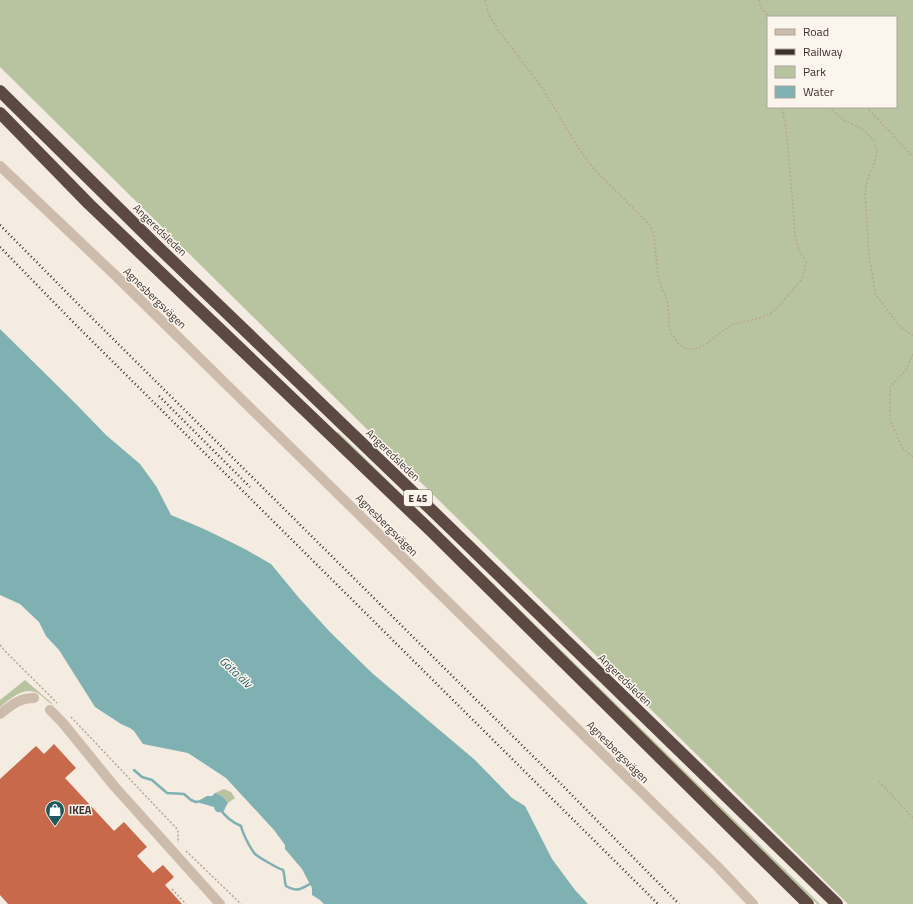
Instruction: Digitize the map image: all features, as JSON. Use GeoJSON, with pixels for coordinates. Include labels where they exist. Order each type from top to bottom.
{"type":"FeatureCollection","features":[{"type":"Feature","properties":{"kind":"highway","name":"Angeredsleden"},"geometry":{"type":"LineString","coordinates":[[0,91],[168,257],[837,904]]}},
{"type":"Feature","properties":{"kind":"highway","name":"E 45"},"geometry":{"type":"LineString","coordinates":[[0,113],[89,204],[431,532],[808,904]]}},
{"type":"Feature","properties":{"kind":"street","name":"Agnesbergsvägen"},"geometry":{"type":"LineString","coordinates":[[0,166],[116,276],[332,487],[707,856],[753,904]]}},
{"type":"Feature","properties":{"kind":"street"},"geometry":{"type":"LineString","coordinates":[[0,714],[25,698],[34,698]]}},
{"type":"Feature","properties":{"kind":"street"},"geometry":{"type":"LineString","coordinates":[[54,707],[62,722],[114,788],[220,904]]}},
{"type":"Feature","properties":{"kind":"path"},"geometry":{"type":"LineString","coordinates":[[484,0],[489,15],[498,30],[543,89],[579,149],[594,169],[650,225],[654,236],[658,276],[661,286],[666,294],[668,304],[670,331],[678,343],[684,348],[699,348],[733,324],[757,319],[770,314],[802,279],[806,262],[799,250],[795,235],[786,129],[782,108]]}},
{"type":"Feature","properties":{"kind":"path"},"geometry":{"type":"LineString","coordinates":[[759,0],[761,8],[769,16]]}},
{"type":"Feature","properties":{"kind":"path"},"geometry":{"type":"LineString","coordinates":[[830,108],[845,120],[869,134],[874,141],[877,152],[866,186],[865,195],[869,256],[874,286],[876,295],[896,322],[913,336]]}},
{"type":"Feature","properties":{"kind":"path"},"geometry":{"type":"LineString","coordinates":[[867,108],[912,153],[913,157]]}},
{"type":"Feature","properties":{"kind":"path"},"geometry":{"type":"LineString","coordinates":[[913,354],[906,370],[890,387],[890,420],[902,447],[913,457]]}},
{"type":"Feature","properties":{"kind":"path"},"geometry":{"type":"LineString","coordinates":[[0,645],[54,707]]}},
{"type":"Feature","properties":{"kind":"path"},"geometry":{"type":"LineString","coordinates":[[68,714],[178,830],[178,844]]}},
{"type":"Feature","properties":{"kind":"path"},"geometry":{"type":"LineString","coordinates":[[879,781],[913,818]]}},
{"type":"Feature","properties":{"kind":"path"},"geometry":{"type":"LineString","coordinates":[[184,849],[241,904]]}},
{"type":"Feature","properties":{"kind":"path"},"geometry":{"type":"LineString","coordinates":[[172,889],[186,904]]}},
{"type":"Feature","properties":{"kind":"green space"},"geometry":{"type":"Polygon","coordinates":[[[0,0],[913,0],[913,904],[848,904],[0,67],[0,0]]]}},
{"type":"Feature","properties":{"kind":"green space"},"geometry":{"type":"Polygon","coordinates":[[[338,432],[820,904],[817,904],[798,886],[338,434],[338,432]]]}},
{"type":"Feature","properties":{"kind":"green space"},"geometry":{"type":"Polygon","coordinates":[[[25,680],[54,705],[39,694],[28,691],[18,694],[0,707],[0,700],[25,680]]]}},
{"type":"Feature","properties":{"kind":"green space"},"geometry":{"type":"Polygon","coordinates":[[[224,789],[231,792],[235,798],[228,803],[222,796],[215,793],[224,789]]]}},
{"type":"Feature","properties":{"kind":"water","name":"Göta älv"},"geometry":{"type":"Polygon","coordinates":[[[0,329],[106,435],[140,464],[156,486],[171,515],[243,548],[271,564],[330,632],[372,673],[475,760],[512,798],[525,806],[552,859],[575,890],[588,904],[324,904],[312,895],[312,888],[302,869],[285,849],[285,845],[274,830],[226,778],[188,753],[143,744],[134,731],[95,707],[59,650],[46,636],[39,622],[20,604],[0,595],[0,329]]]}},
{"type":"Feature","properties":{"kind":"water"},"geometry":{"type":"Polygon","coordinates":[[[215,793],[222,796],[228,803],[224,811],[218,812],[214,807],[200,803],[200,800],[207,796],[212,796],[215,793]]]}},
{"type":"Feature","properties":{"kind":"building","name":"IKEA"},"geometry":{"type":"Polygon","coordinates":[[[54,744],[76,768],[65,778],[114,831],[124,822],[147,847],[137,856],[153,873],[163,865],[174,877],[165,885],[182,904],[8,904],[0,895],[0,779],[36,746],[44,754],[54,744]]]}},
{"type":"Feature","properties":{"kind":"waterway"},"geometry":{"type":"LineString","coordinates":[[134,770],[142,777],[152,780],[167,793],[184,794],[196,802],[202,801]]}},
{"type":"Feature","properties":{"kind":"waterway"},"geometry":{"type":"LineString","coordinates":[[220,809],[229,819],[241,826],[243,833],[255,854],[283,870],[286,886],[298,890],[310,884]]}},
{"type":"Feature","properties":{"kind":"railway"},"geometry":{"type":"LineString","coordinates":[[0,225],[562,785],[679,904]]}},
{"type":"Feature","properties":{"kind":"railway"},"geometry":{"type":"LineString","coordinates":[[0,247],[76,325],[658,904]]}},
{"type":"Feature","properties":{"kind":"railway"},"geometry":{"type":"LineString","coordinates":[[159,396],[250,487]]}},
{"type":"Feature","properties":{"kind":"place","name":"IKEA"},"geometry":{"type":"Point","coordinates":[55,827]}}]}
